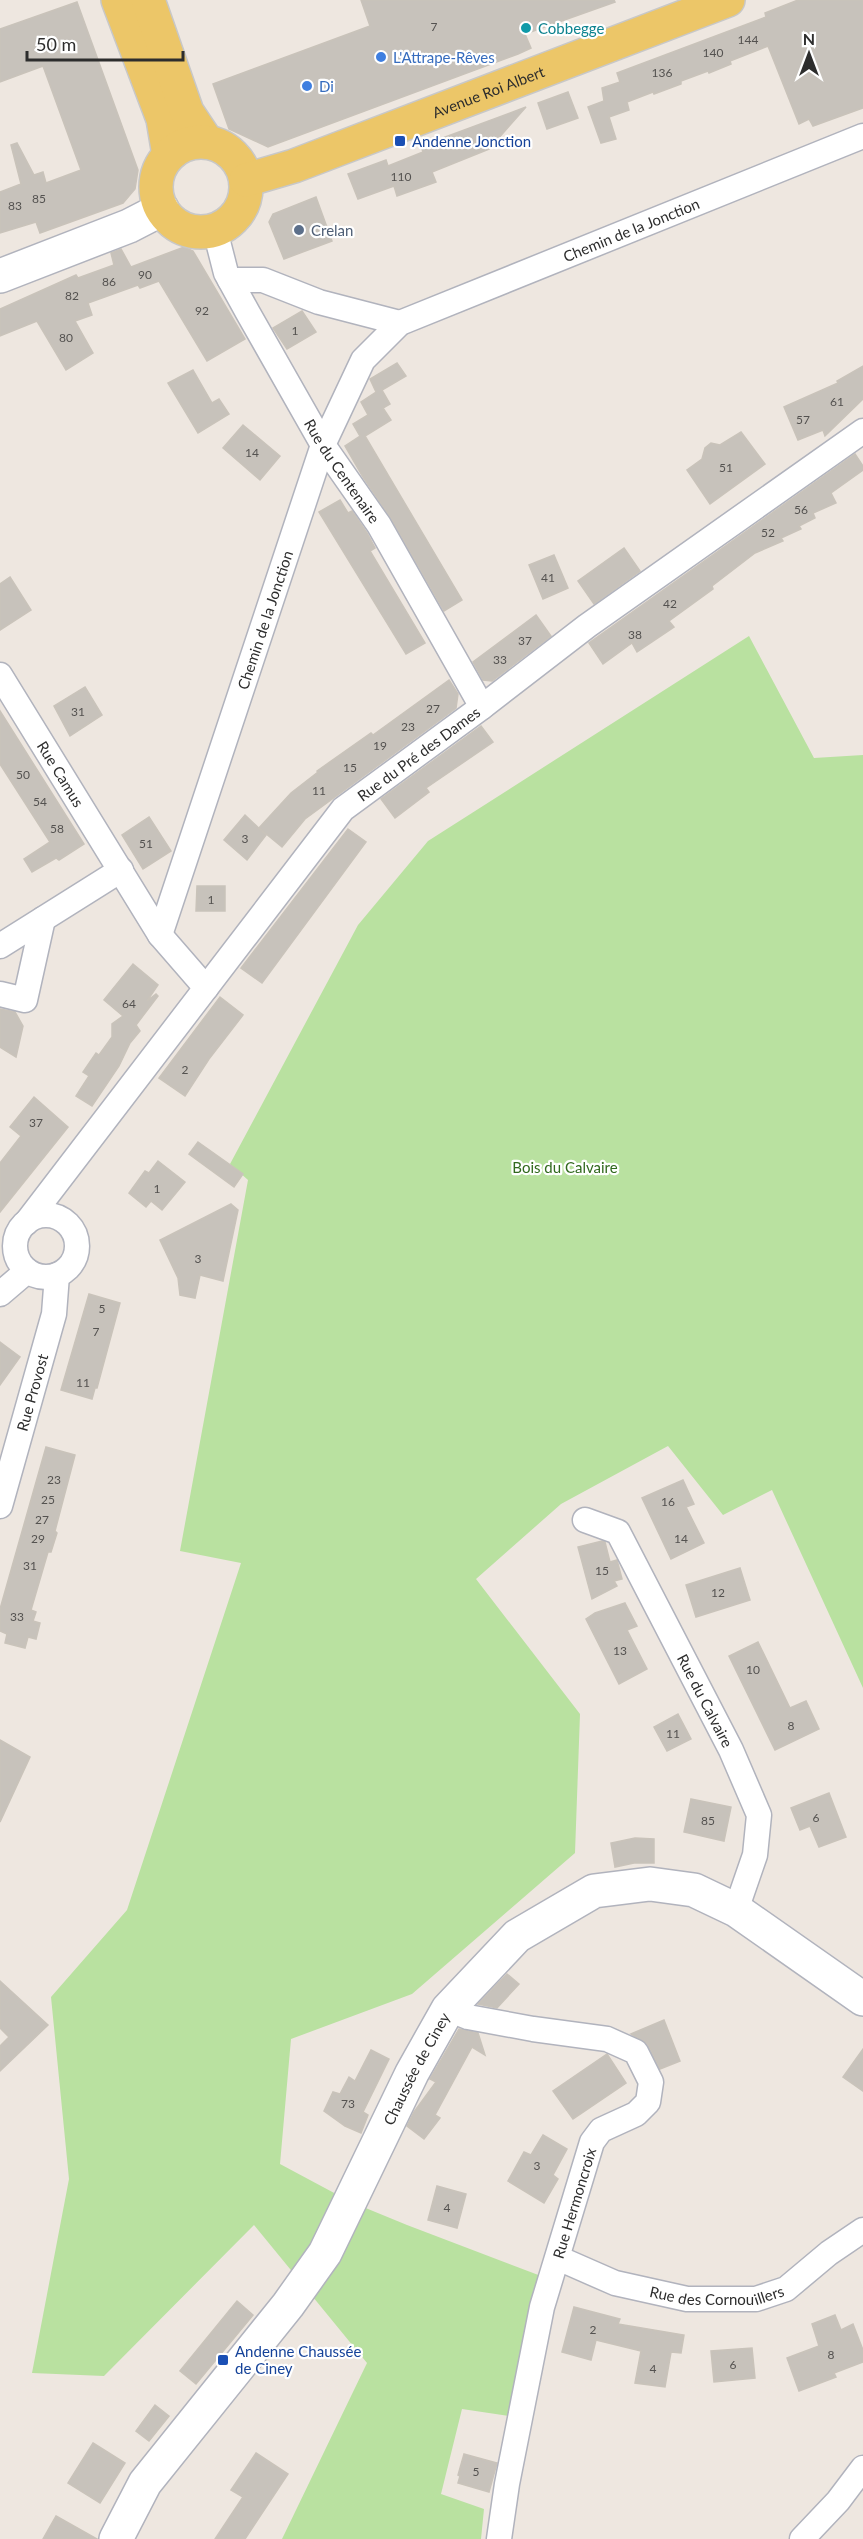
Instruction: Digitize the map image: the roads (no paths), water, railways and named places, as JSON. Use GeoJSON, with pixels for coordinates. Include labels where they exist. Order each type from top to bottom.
{"type":"FeatureCollection","features":[{"type":"Feature","properties":{"kind":"main road"},"geometry":{"type":"LineString","coordinates":[[118,0],[163,119],[169,155]]}},
{"type":"Feature","properties":{"kind":"main road"},"geometry":{"type":"LineString","coordinates":[[148,0],[187,112],[207,142]]}},
{"type":"Feature","properties":{"kind":"main road","name":"Avenue Roi Albert"},"geometry":{"type":"LineString","coordinates":[[246,180],[294,166],[728,0]]}},
{"type":"Feature","properties":{"kind":"main road"},"geometry":{"type":"LineString","coordinates":[[207,142],[220,146],[232,154],[241,166],[246,180],[245,195],[240,210],[229,222],[215,230],[200,232],[185,229],[172,221],[162,209],[156,195],[156,180],[160,166],[169,155],[186,144],[207,142]]}},
{"type":"Feature","properties":{"kind":"main road"},"geometry":{"type":"LineString","coordinates":[[0,276],[129,226],[162,209]]}},
{"type":"Feature","properties":{"kind":"main road","name":"Chaussée de Ciney"},"geometry":{"type":"LineString","coordinates":[[116,2539],[145,2483],[288,2305],[325,2253],[412,2073],[448,2009],[517,1936],[594,1892],[650,1884],[694,1890],[736,1910],[863,2000]]}},
{"type":"Feature","properties":{"kind":"street","name":"Chemin de la Jonction"},"geometry":{"type":"LineString","coordinates":[[160,935],[323,445],[363,360],[400,323],[863,136]]}},
{"type":"Feature","properties":{"kind":"street","name":"Rue du Centenaire"},"geometry":{"type":"LineString","coordinates":[[215,230],[230,280],[323,445],[379,525],[482,707]]}},
{"type":"Feature","properties":{"kind":"street"},"geometry":{"type":"LineString","coordinates":[[230,280],[263,280],[319,302],[400,323]]}},
{"type":"Feature","properties":{"kind":"street","name":"Rue du Pré des Dames"},"geometry":{"type":"LineString","coordinates":[[26,1223],[343,809],[482,707],[587,626],[863,431]]}},
{"type":"Feature","properties":{"kind":"street","name":"Rue Camus"},"geometry":{"type":"LineString","coordinates":[[0,675],[160,935],[206,988]]}},
{"type":"Feature","properties":{"kind":"street"},"geometry":{"type":"LineString","coordinates":[[0,946],[121,870]]}},
{"type":"Feature","properties":{"kind":"street"},"geometry":{"type":"LineString","coordinates":[[0,994],[25,1000],[43,919]]}},
{"type":"Feature","properties":{"kind":"street","name":"Rue du Pré des Dames"},"geometry":{"type":"LineString","coordinates":[[66,1223],[61,1198],[68,1171]]}},
{"type":"Feature","properties":{"kind":"street"},"geometry":{"type":"LineString","coordinates":[[46,1215],[57,1217],[66,1223],[73,1231],[76,1253],[72,1263],[57,1275],[37,1276],[27,1271],[20,1263],[16,1253],[15,1242],[19,1231],[35,1217],[46,1215]]}},
{"type":"Feature","properties":{"kind":"street"},"geometry":{"type":"LineString","coordinates":[[0,1294],[27,1271]]}},
{"type":"Feature","properties":{"kind":"street","name":"Rue Provost"},"geometry":{"type":"LineString","coordinates":[[0,1506],[54,1314],[57,1275]]}},
{"type":"Feature","properties":{"kind":"street","name":"Rue du Calvaire"},"geometry":{"type":"LineString","coordinates":[[585,1520],[618,1532],[731,1750],[759,1815],[755,1855],[736,1910]]}},
{"type":"Feature","properties":{"kind":"street","name":"Rue Hermoncroix"},"geometry":{"type":"LineString","coordinates":[[448,2009],[468,2017],[607,2039],[636,2052],[651,2082],[648,2102],[636,2114],[602,2130],[592,2142],[542,2307],[507,2484],[499,2539]]}},
{"type":"Feature","properties":{"kind":"street","name":"Rue des Cornouillers"},"geometry":{"type":"LineString","coordinates":[[558,2258],[615,2283],[687,2299],[756,2299],[786,2289],[829,2253],[863,2230]]}},
{"type":"Feature","properties":{"kind":"street"},"geometry":{"type":"LineString","coordinates":[[802,2539],[838,2501],[863,2468]]}},
{"type":"Feature","properties":{"kind":"place","name":"Cobbegge"},"geometry":{"type":"Point","coordinates":[526,28]}},
{"type":"Feature","properties":{"kind":"place","name":"L'Attrape-Rêves"},"geometry":{"type":"Point","coordinates":[381,57]}},
{"type":"Feature","properties":{"kind":"place","name":"Di"},"geometry":{"type":"Point","coordinates":[307,86]}},
{"type":"Feature","properties":{"kind":"place","name":"Andenne Jonction"},"geometry":{"type":"Point","coordinates":[400,141]}},
{"type":"Feature","properties":{"kind":"place","name":"Crelan"},"geometry":{"type":"Point","coordinates":[299,230]}},
{"type":"Feature","properties":{"kind":"place","name":"Andenne Chaussée de Ciney"},"geometry":{"type":"Point","coordinates":[223,2360]}},
{"type":"Feature","properties":{"kind":"park label","name":"Bois du Calvaire"},"geometry":{"type":"Point","coordinates":[565,1167]}}]}
